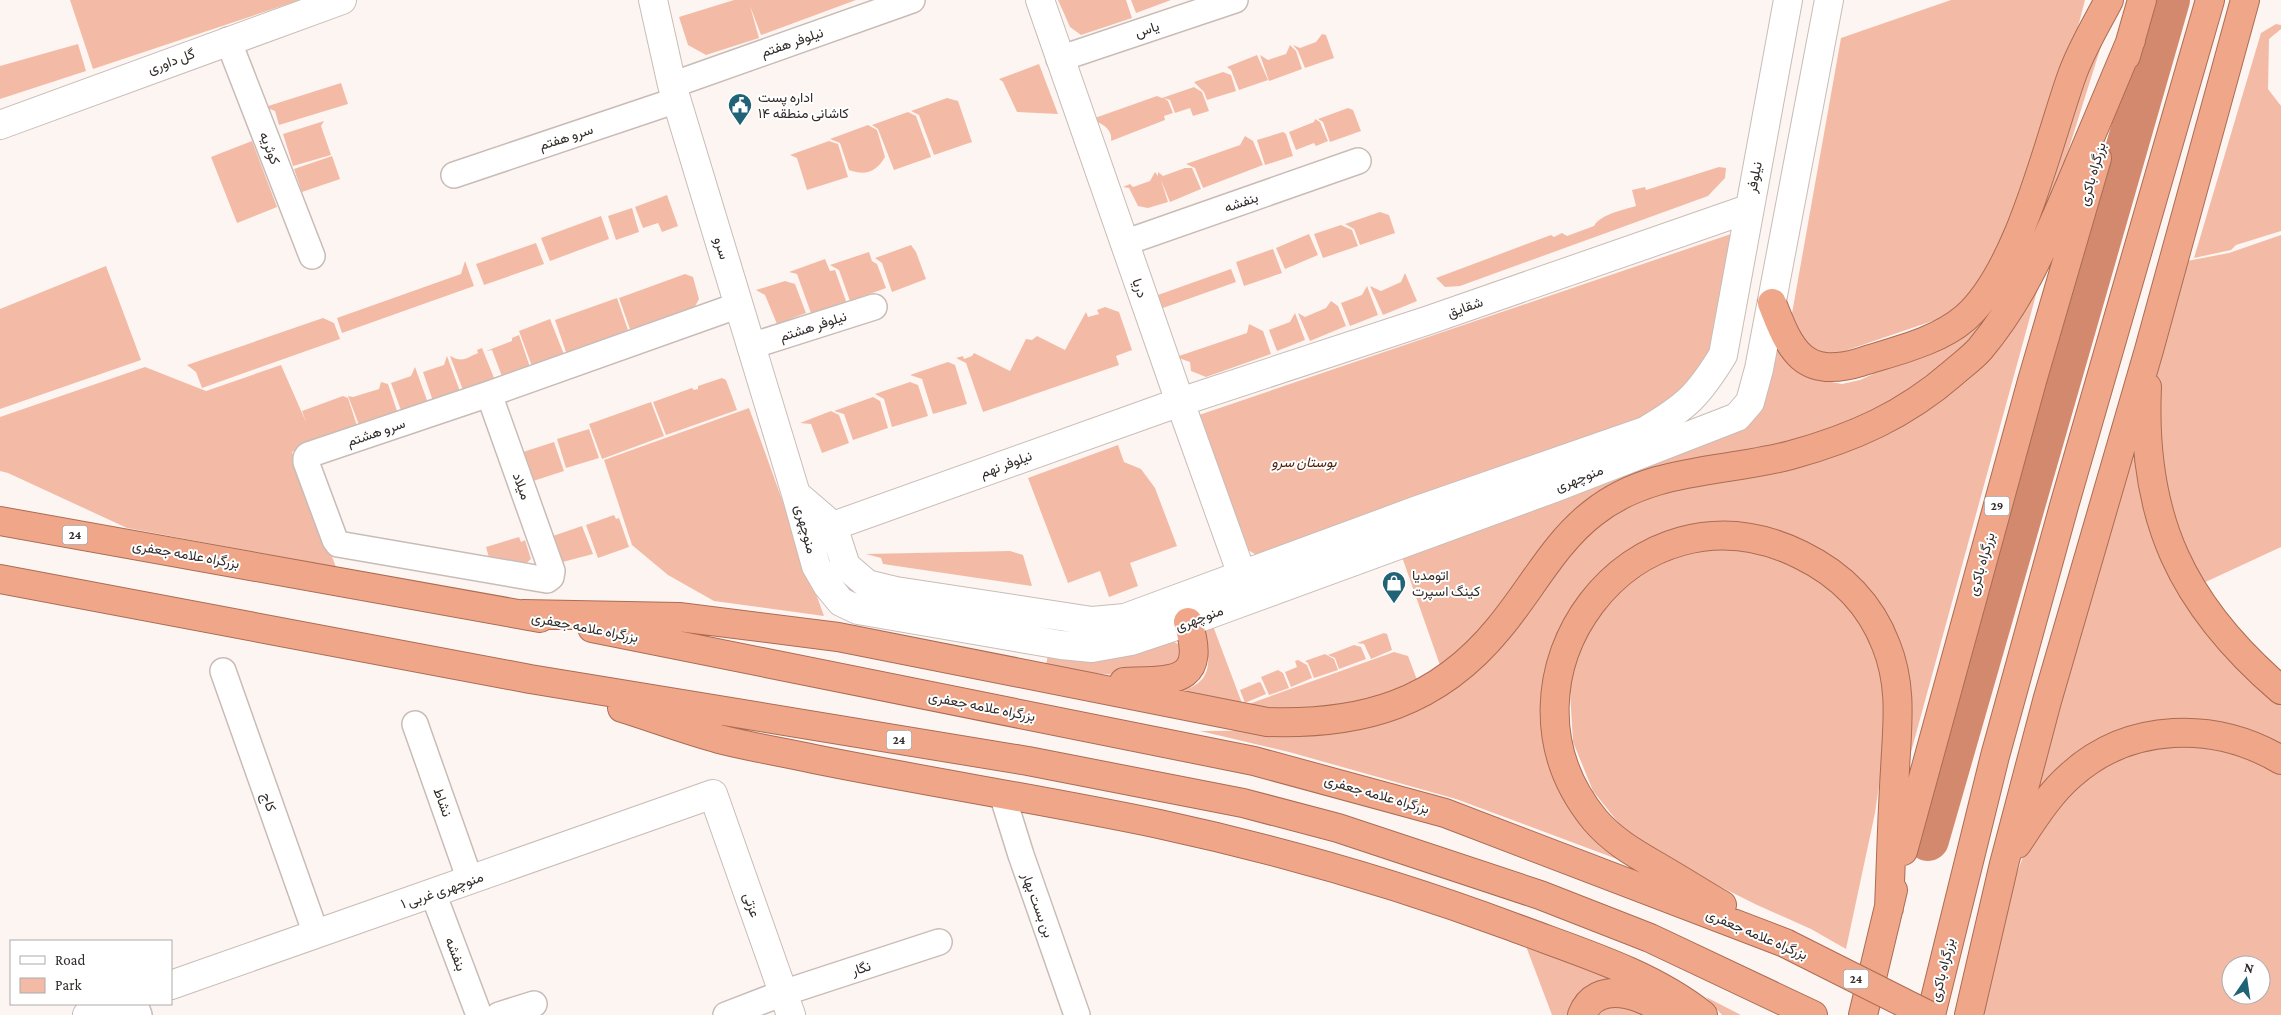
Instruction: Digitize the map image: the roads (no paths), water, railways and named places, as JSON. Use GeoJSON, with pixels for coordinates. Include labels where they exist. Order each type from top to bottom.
{"type":"FeatureCollection","features":[{"type":"Feature","properties":{"kind":"highway"},"geometry":{"type":"LineString","coordinates":[[1772,303],[1787,341],[1798,354],[1813,364],[1832,368],[1852,364],[1927,339],[1950,329],[1966,317],[1985,294],[2002,268],[2018,234],[2072,75],[2109,0]]}},
{"type":"Feature","properties":{"kind":"highway","name":"بزرگراه باکری"},"geometry":{"type":"LineString","coordinates":[[1863,1015],[1943,698],[2142,0]]}},
{"type":"Feature","properties":{"kind":"highway","name":"بزرگراه باکری"},"geometry":{"type":"LineString","coordinates":[[1929,1015],[1995,756],[2072,478],[2210,0]]}},
{"type":"Feature","properties":{"kind":"highway"},"geometry":{"type":"LineString","coordinates":[[1969,1015],[2004,864],[2053,682],[2149,350],[2245,0]]}},
{"type":"Feature","properties":{"kind":"highway"},"geometry":{"type":"LineString","coordinates":[[523,614],[679,617],[838,636],[1267,722],[1310,722],[1348,718],[1380,711],[1410,700],[1468,661],[1499,628],[1562,545],[1586,519],[1609,502],[1639,487],[1676,474],[1785,456],[1829,445],[1869,429],[1911,405],[1940,384],[1978,351],[2004,318],[2032,272],[2131,40]]}},
{"type":"Feature","properties":{"kind":"highway"},"geometry":{"type":"LineString","coordinates":[[2149,350],[2147,451],[2152,484],[2173,553],[2188,583],[2213,622],[2234,646],[2281,690]]}},
{"type":"Feature","properties":{"kind":"highway"},"geometry":{"type":"LineString","coordinates":[[0,506],[151,548]]}},
{"type":"Feature","properties":{"kind":"highway","name":"بزرگراه علامه جعفری"},"geometry":{"type":"LineString","coordinates":[[0,521],[523,614],[1244,759],[1311,776],[1444,813],[1785,943],[1929,1015]]}},
{"type":"Feature","properties":{"kind":"highway"},"geometry":{"type":"LineString","coordinates":[[1785,943],[1619,844],[1594,819],[1564,764],[1559,744],[1556,702],[1558,672],[1564,651],[1584,611],[1600,592],[1632,564],[1658,549],[1682,541],[1732,535],[1760,538],[1785,547],[1836,575],[1872,617],[1886,644],[1895,671],[1898,694],[1899,720],[1889,908]]}},
{"type":"Feature","properties":{"kind":"highway","name":"24"},"geometry":{"type":"LineString","coordinates":[[0,578],[530,679],[1028,760],[1243,803],[1338,828],[1540,895],[1650,938],[1813,1015]]}},
{"type":"Feature","properties":{"kind":"highway"},"geometry":{"type":"LineString","coordinates":[[1077,684],[1166,681],[1181,677],[1191,667],[1194,655],[1194,639],[1188,622]]}},
{"type":"Feature","properties":{"kind":"highway"},"geometry":{"type":"LineString","coordinates":[[530,679],[719,739],[869,770],[1185,830],[1366,876],[1480,915],[1606,963],[1648,981],[1703,1015]]}},
{"type":"Feature","properties":{"kind":"highway"},"geometry":{"type":"LineString","coordinates":[[2004,864],[2038,812],[2058,788],[2095,756],[2125,742],[2162,733],[2206,734],[2232,738],[2255,746],[2281,760]]}},
{"type":"Feature","properties":{"kind":"highway"},"geometry":{"type":"LineString","coordinates":[[1582,1015],[1591,1001],[1600,995],[1614,992],[1639,998],[1660,1008],[1668,1015]]}},
{"type":"Feature","properties":{"kind":"street","name":"گل داوری"},"geometry":{"type":"LineString","coordinates":[[0,125],[228,40],[342,0]]}},
{"type":"Feature","properties":{"kind":"street","name":"سرو"},"geometry":{"type":"LineString","coordinates":[[653,0],[674,92],[796,494]]}},
{"type":"Feature","properties":{"kind":"street","name":"نیلوفر هفتم"},"geometry":{"type":"LineString","coordinates":[[674,92],[912,0]]}},
{"type":"Feature","properties":{"kind":"street","name":"دریا"},"geometry":{"type":"LineString","coordinates":[[1040,0],[1242,575]]}},
{"type":"Feature","properties":{"kind":"street","name":"یاس"},"geometry":{"type":"LineString","coordinates":[[1059,58],[1235,0]]}},
{"type":"Feature","properties":{"kind":"street","name":"نیلوفر"},"geometry":{"type":"LineString","coordinates":[[1723,355],[1748,209],[1788,0]]}},
{"type":"Feature","properties":{"kind":"street"},"geometry":{"type":"LineString","coordinates":[[1772,303],[1829,0]]}},
{"type":"Feature","properties":{"kind":"street","name":"کوثریه"},"geometry":{"type":"LineString","coordinates":[[228,40],[312,256]]}},
{"type":"Feature","properties":{"kind":"street","name":"سرو هفتم"},"geometry":{"type":"LineString","coordinates":[[454,175],[674,92]]}},
{"type":"Feature","properties":{"kind":"street","name":"بنفشه"},"geometry":{"type":"LineString","coordinates":[[1124,243],[1358,162]]}},
{"type":"Feature","properties":{"kind":"street","name":"شقایق"},"geometry":{"type":"LineString","coordinates":[[1180,402],[1428,320],[1748,209]]}},
{"type":"Feature","properties":{"kind":"street","name":"منوچهری"},"geometry":{"type":"LineString","coordinates":[[796,494],[833,526],[846,566],[867,584],[896,591],[1092,621],[1125,618],[1242,575],[1737,417],[1750,402],[1759,369],[1772,303]]}},
{"type":"Feature","properties":{"kind":"street","name":"سرو هشتم"},"geometry":{"type":"LineString","coordinates":[[551,577],[547,580],[338,544],[306,462],[308,455],[489,394],[739,305]]}},
{"type":"Feature","properties":{"kind":"street","name":"نیلوفر هشتم"},"geometry":{"type":"LineString","coordinates":[[751,346],[874,306]]}},
{"type":"Feature","properties":{"kind":"street"},"geometry":{"type":"LineString","coordinates":[[1723,355],[1729,370],[1741,378],[1751,376],[1759,369]]}},
{"type":"Feature","properties":{"kind":"street","name":"منوچهری"},"geometry":{"type":"LineString","coordinates":[[796,494],[816,566],[827,585],[841,602],[858,610],[1061,645],[1092,648],[1131,641],[1188,622],[1549,477],[1666,419],[1700,391],[1723,355]]}},
{"type":"Feature","properties":{"kind":"street","name":"میلاد"},"geometry":{"type":"LineString","coordinates":[[489,394],[552,571],[551,577]]}},
{"type":"Feature","properties":{"kind":"street","name":"نیلوفر نهم"},"geometry":{"type":"LineString","coordinates":[[833,526],[1180,402]]}},
{"type":"Feature","properties":{"kind":"street","name":"کاج"},"geometry":{"type":"LineString","coordinates":[[223,670],[316,934]]}},
{"type":"Feature","properties":{"kind":"street","name":"نشاط"},"geometry":{"type":"LineString","coordinates":[[415,724],[470,880]]}},
{"type":"Feature","properties":{"kind":"street","name":"منوچهری غربی ۱"},"geometry":{"type":"LineString","coordinates":[[172,985],[713,794]]}},
{"type":"Feature","properties":{"kind":"street","name":"عزتی"},"geometry":{"type":"LineString","coordinates":[[713,794],[787,1004]]}},
{"type":"Feature","properties":{"kind":"street","name":"بن بست بهار"},"geometry":{"type":"LineString","coordinates":[[1002,794],[1020,856],[1077,1015]]}},
{"type":"Feature","properties":{"kind":"street","name":"بنفشه"},"geometry":{"type":"LineString","coordinates":[[433,893],[478,1015]]}},
{"type":"Feature","properties":{"kind":"street","name":"نگار"},"geometry":{"type":"LineString","coordinates":[[726,1015],[787,1004],[939,942]]}},
{"type":"Feature","properties":{"kind":"street"},"geometry":{"type":"LineString","coordinates":[[499,1015],[534,1004]]}},
{"type":"Feature","properties":{"kind":"street"},"geometry":{"type":"LineString","coordinates":[[87,1015],[116,1005]]}},
{"type":"Feature","properties":{"kind":"waterway"},"geometry":{"type":"LineString","coordinates":[[1928,840],[2169,0]]}},
{"type":"Feature","properties":{"kind":"place","name":"اداره پست کاشانی منطقه ۱۴"},"geometry":{"type":"Point","coordinates":[740,126]}},
{"type":"Feature","properties":{"kind":"place","name":"اتومدیا کینگ اسپرت"},"geometry":{"type":"Point","coordinates":[1394,604]}},
{"type":"Feature","properties":{"kind":"park label","name":"بوستان سرو"},"geometry":{"type":"Point","coordinates":[1304,462]}}]}
